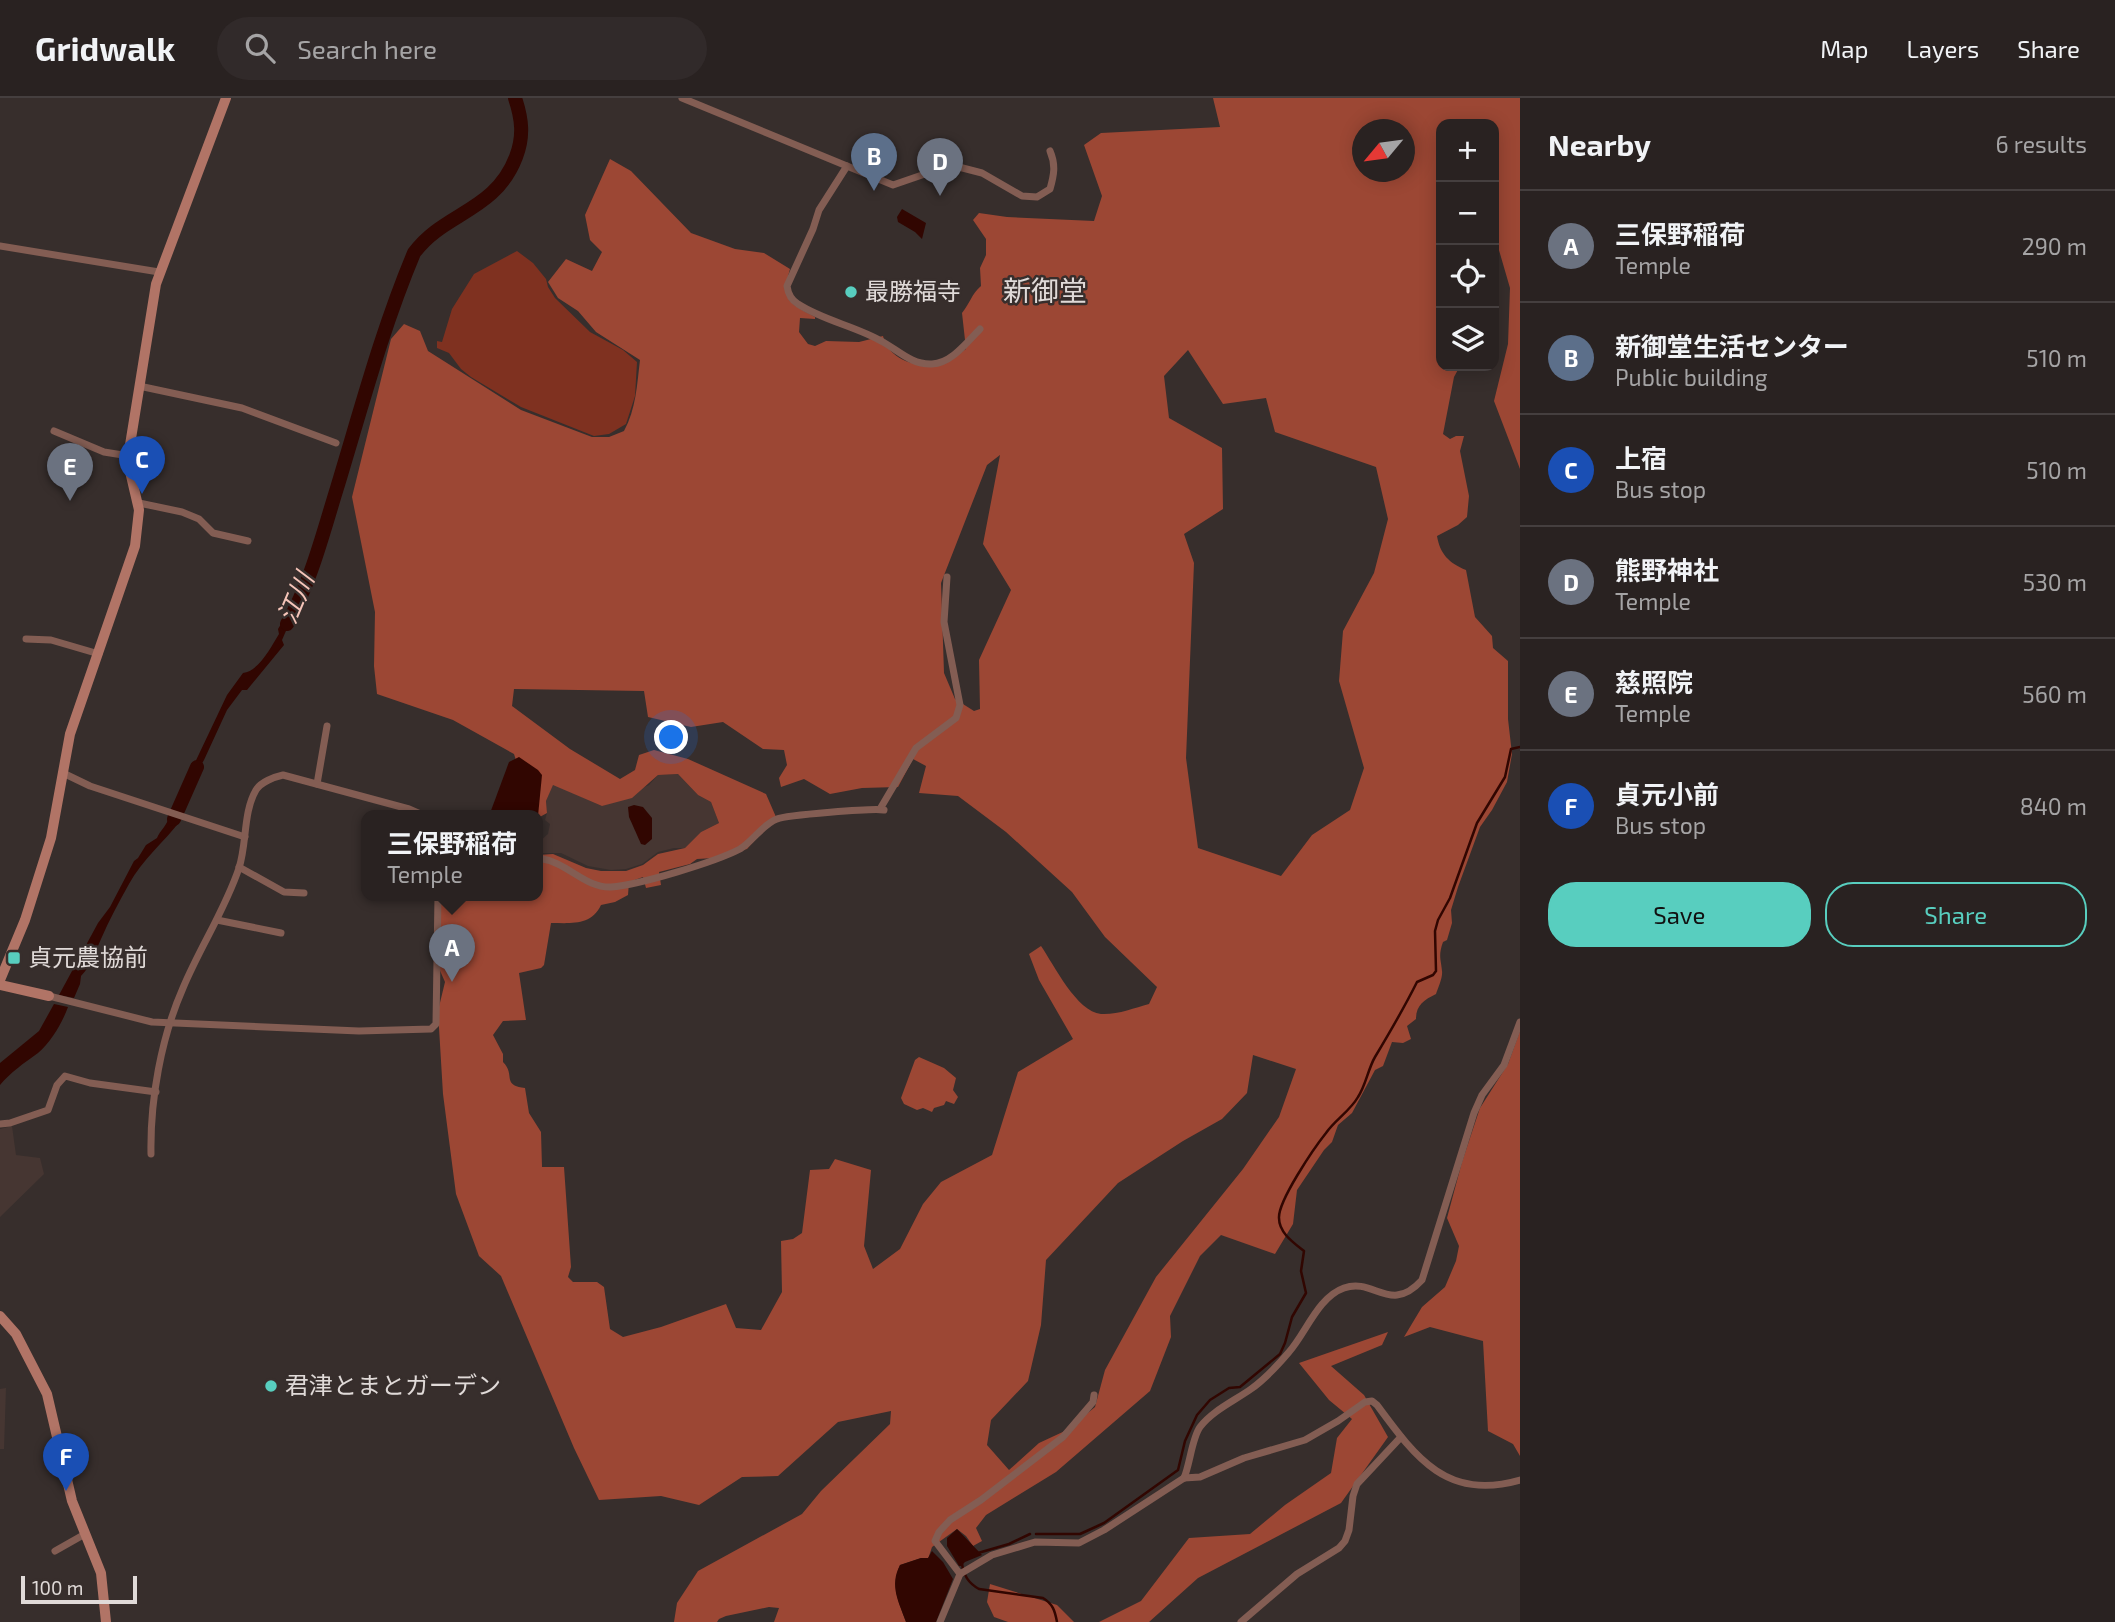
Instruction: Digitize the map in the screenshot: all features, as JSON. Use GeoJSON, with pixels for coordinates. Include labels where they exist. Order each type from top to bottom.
{"type":"FeatureCollection","features":[{"type":"Feature","properties":{"kind":"street"},"geometry":{"type":"LineString","coordinates":[[226,98],[159,272],[129,456],[129,467],[139,503],[135,546],[70,734],[51,838],[25,920],[0,983],[152,1022],[359,1031],[431,1029],[436,1024],[438,901]]}},
{"type":"Feature","properties":{"kind":"street"},"geometry":{"type":"LineString","coordinates":[[682,98],[893,185],[951,165],[982,173],[1022,196],[1031,197],[1050,189],[1055,167],[1050,151]]}},
{"type":"Feature","properties":{"kind":"street"},"geometry":{"type":"LineString","coordinates":[[847,166],[819,209],[813,229],[790,276],[787,286],[793,300],[824,318],[867,334],[920,363],[942,362],[956,353],[980,329]]}},
{"type":"Feature","properties":{"kind":"street"},"geometry":{"type":"LineString","coordinates":[[0,246],[159,272]]}},
{"type":"Feature","properties":{"kind":"street"},"geometry":{"type":"LineString","coordinates":[[139,386],[242,408],[336,443]]}},
{"type":"Feature","properties":{"kind":"street"},"geometry":{"type":"LineString","coordinates":[[54,431],[104,452],[129,456]]}},
{"type":"Feature","properties":{"kind":"street"},"geometry":{"type":"LineString","coordinates":[[139,503],[182,512],[199,519],[219,536],[248,541]]}},
{"type":"Feature","properties":{"kind":"street"},"geometry":{"type":"LineString","coordinates":[[543,859],[561,864],[600,887],[624,885],[727,855],[751,841],[776,819],[882,810],[916,748],[956,718],[960,705],[944,622],[947,577]]}},
{"type":"Feature","properties":{"kind":"street"},"geometry":{"type":"LineString","coordinates":[[26,639],[51,640],[99,654]]}},
{"type":"Feature","properties":{"kind":"street"},"geometry":{"type":"LineString","coordinates":[[317,784],[327,726]]}},
{"type":"Feature","properties":{"kind":"street"},"geometry":{"type":"LineString","coordinates":[[63,773],[90,786],[246,837]]}},
{"type":"Feature","properties":{"kind":"street"},"geometry":{"type":"LineString","coordinates":[[150,1154],[156,1092],[170,1023],[183,987],[217,920],[239,867],[251,803],[257,788],[274,777],[283,775],[411,810]]}},
{"type":"Feature","properties":{"kind":"street"},"geometry":{"type":"LineString","coordinates":[[239,867],[284,892],[304,893]]}},
{"type":"Feature","properties":{"kind":"street"},"geometry":{"type":"LineString","coordinates":[[217,920],[281,933]]}},
{"type":"Feature","properties":{"kind":"street"},"geometry":{"type":"LineString","coordinates":[[1184,1478],[1197,1430],[1207,1419],[1254,1387],[1269,1373],[1291,1350],[1325,1300],[1344,1288],[1354,1286],[1398,1295],[1414,1290],[1422,1280],[1474,1113],[1482,1096],[1504,1065],[1520,1022]]}},
{"type":"Feature","properties":{"kind":"street"},"geometry":{"type":"LineString","coordinates":[[0,1124],[48,1110],[57,1085],[65,1076],[90,1083],[156,1092]]}},
{"type":"Feature","properties":{"kind":"street"},"geometry":{"type":"LineString","coordinates":[[0,1316],[16,1334],[47,1394],[72,1501],[101,1573],[106,1622]]}},
{"type":"Feature","properties":{"kind":"street"},"geometry":{"type":"LineString","coordinates":[[963,1573],[935,1541],[939,1532],[950,1520],[981,1500],[1063,1437],[1093,1402],[1094,1395]]}},
{"type":"Feature","properties":{"kind":"street"},"geometry":{"type":"LineString","coordinates":[[940,1622],[963,1573],[992,1555],[1035,1542],[1079,1543],[1104,1530],[1184,1478],[1200,1477],[1244,1458],[1305,1440],[1365,1402],[1372,1401],[1377,1405],[1401,1437],[1438,1473],[1456,1482],[1484,1487],[1520,1480]]}},
{"type":"Feature","properties":{"kind":"street"},"geometry":{"type":"LineString","coordinates":[[1241,1622],[1297,1574],[1339,1548],[1349,1531],[1357,1484],[1401,1437]]}},
{"type":"Feature","properties":{"kind":"street"},"geometry":{"type":"LineString","coordinates":[[55,1551],[85,1534]]}},
{"type":"Feature","properties":{"kind":"shaded area"},"geometry":{"type":"Polygon","coordinates":[[[1213,98],[1520,98],[1520,469],[1494,401],[1508,344],[1510,288],[1499,250],[1499,119],[1436,119],[1436,371],[1457,371],[1443,434],[1450,439],[1464,436],[1460,451],[1469,496],[1467,517],[1437,536],[1446,557],[1466,570],[1475,617],[1492,636],[1493,648],[1508,661],[1508,719],[1512,754],[1507,782],[1480,827],[1451,910],[1452,923],[1447,940],[1443,942],[1440,957],[1441,979],[1436,994],[1422,1004],[1417,1010],[1416,1019],[1407,1026],[1411,1039],[1403,1043],[1392,1042],[1383,1066],[1375,1070],[1352,1113],[1338,1125],[1332,1142],[1297,1190],[1293,1224],[1275,1254],[1221,1235],[1200,1256],[1170,1316],[1171,1337],[1150,1391],[1056,1472],[986,1515],[976,1528],[982,1541],[973,1546],[957,1529],[932,1547],[928,1559],[921,1558],[900,1565],[896,1587],[906,1622],[774,1622],[779,1608],[769,1607],[726,1616],[717,1622],[674,1622],[677,1603],[698,1571],[802,1514],[821,1491],[890,1424],[891,1411],[838,1422],[778,1476],[742,1477],[699,1505],[661,1496],[599,1500],[501,1276],[479,1256],[456,1194],[443,1094],[438,1011],[445,982],[438,966],[440,901],[543,901],[543,855],[553,854],[586,868],[601,871],[626,871],[643,865],[658,854],[685,848],[701,832],[719,823],[711,802],[698,795],[678,774],[658,775],[632,798],[602,806],[553,785],[546,801],[547,813],[543,815],[543,810],[532,810],[514,754],[453,720],[377,694],[374,666],[375,612],[352,497],[391,339],[404,324],[420,331],[428,351],[521,410],[592,437],[609,437],[624,431],[634,405],[640,360],[596,332],[578,311],[558,298],[548,282],[566,259],[592,271],[602,252],[590,240],[585,215],[610,159],[631,171],[691,233],[735,249],[764,253],[790,269],[786,288],[789,299],[798,308],[815,317],[800,318],[799,332],[808,344],[815,346],[826,341],[859,342],[883,336],[891,351],[906,361],[924,365],[942,363],[966,349],[962,313],[981,286],[980,268],[986,255],[986,239],[973,220],[979,213],[1094,221],[1102,196],[1084,145],[1101,133],[1220,127],[1213,98]],[[1188,350],[1164,376],[1169,418],[1222,448],[1223,509],[1184,534],[1194,563],[1186,758],[1198,848],[1281,876],[1312,835],[1350,810],[1364,768],[1339,681],[1343,631],[1374,573],[1388,519],[1376,467],[1275,432],[1266,398],[1223,404],[1188,350]],[[1000,455],[987,465],[941,583],[944,673],[955,699],[974,711],[980,709],[979,660],[1011,590],[983,544],[1000,455]],[[514,689],[512,706],[570,749],[620,779],[635,770],[639,755],[654,750],[688,759],[766,794],[776,817],[747,849],[714,858],[697,859],[690,864],[659,872],[661,885],[646,888],[643,877],[629,882],[628,895],[601,905],[592,917],[580,922],[551,923],[544,965],[519,973],[526,1020],[503,1021],[493,1035],[503,1054],[503,1062],[509,1071],[511,1082],[525,1088],[529,1113],[541,1132],[542,1167],[564,1167],[571,1267],[568,1277],[573,1282],[597,1282],[604,1287],[610,1329],[623,1337],[726,1304],[736,1328],[761,1330],[782,1292],[781,1241],[793,1239],[802,1233],[810,1170],[829,1169],[835,1159],[871,1170],[864,1246],[873,1269],[900,1249],[923,1204],[941,1182],[992,1155],[1018,1072],[1073,1039],[1039,980],[1029,954],[1041,946],[1075,997],[1092,1011],[1101,1014],[1113,1013],[1149,1004],[1157,987],[1105,937],[1072,892],[1006,832],[958,796],[919,793],[926,766],[913,759],[898,787],[862,788],[830,794],[804,779],[781,787],[779,778],[787,765],[784,750],[763,749],[723,722],[691,727],[648,717],[644,691],[514,689]],[[1253,1055],[1247,1093],[1222,1119],[1118,1183],[1046,1260],[1041,1325],[1028,1381],[991,1420],[987,1445],[1009,1470],[1039,1443],[1067,1430],[1095,1407],[1105,1370],[1156,1277],[1243,1169],[1279,1117],[1296,1069],[1253,1055]]]}},
{"type":"Feature","properties":{"kind":"shaded area"},"geometry":{"type":"Polygon","coordinates":[[[902,209],[926,223],[922,239],[898,222],[897,217],[902,209]]]}},
{"type":"Feature","properties":{"kind":"shaded area"},"geometry":{"type":"Polygon","coordinates":[[[517,251],[533,263],[546,279],[555,298],[590,332],[623,350],[637,362],[635,396],[626,424],[609,434],[594,436],[521,407],[471,377],[449,353],[437,348],[437,341],[442,342],[452,309],[474,274],[517,251]]]}},
{"type":"Feature","properties":{"kind":"shaded area"},"geometry":{"type":"Polygon","coordinates":[[[296,608],[282,640],[284,645],[227,710],[191,782],[188,779],[190,773],[227,695],[243,673],[254,668],[264,658],[289,611],[296,608]]]}},
{"type":"Feature","properties":{"kind":"shaded area"},"geometry":{"type":"Polygon","coordinates":[[[519,757],[542,775],[539,810],[491,810],[509,762],[519,757]]]}},
{"type":"Feature","properties":{"kind":"shaded area"},"geometry":{"type":"Polygon","coordinates":[[[678,774],[698,795],[711,802],[719,823],[701,832],[685,848],[658,852],[642,864],[626,869],[611,870],[588,866],[561,853],[543,853],[543,838],[548,834],[550,824],[545,820],[546,801],[553,784],[602,806],[649,785],[658,775],[678,774]]]}},
{"type":"Feature","properties":{"kind":"shaded area"},"geometry":{"type":"Polygon","coordinates":[[[628,807],[643,807],[652,818],[652,839],[645,845],[641,844],[629,817],[628,807]]]}},
{"type":"Feature","properties":{"kind":"shaded area"},"geometry":{"type":"Polygon","coordinates":[[[169,816],[181,820],[134,875],[81,976],[74,998],[59,995],[134,861],[146,845],[157,838],[169,816]]]}},
{"type":"Feature","properties":{"kind":"shaded area"},"geometry":{"type":"Polygon","coordinates":[[[54,1004],[68,1007],[56,1032],[38,1053],[0,1085],[0,1063],[39,1031],[54,1004]]]}},
{"type":"Feature","properties":{"kind":"shaded area"},"geometry":{"type":"Polygon","coordinates":[[[1520,1031],[1520,1456],[1513,1444],[1488,1431],[1483,1341],[1430,1327],[1404,1337],[1422,1307],[1445,1287],[1456,1261],[1459,1246],[1447,1218],[1462,1162],[1480,1108],[1508,1064],[1520,1031]]]}},
{"type":"Feature","properties":{"kind":"shaded area"},"geometry":{"type":"Polygon","coordinates":[[[919,1057],[944,1068],[956,1078],[953,1090],[958,1097],[954,1104],[946,1101],[932,1112],[923,1108],[917,1110],[904,1104],[901,1098],[915,1060],[919,1057]]]}},
{"type":"Feature","properties":{"kind":"shaded area"},"geometry":{"type":"Polygon","coordinates":[[[12,1126],[16,1155],[40,1158],[44,1174],[0,1217],[0,1129],[12,1126]]]}},
{"type":"Feature","properties":{"kind":"shaded area"},"geometry":{"type":"Polygon","coordinates":[[[1388,1332],[1382,1345],[1331,1366],[1364,1395],[1388,1437],[1341,1503],[1198,1578],[1149,1622],[1099,1622],[1141,1601],[1189,1538],[1250,1534],[1285,1505],[1331,1473],[1337,1438],[1352,1419],[1329,1400],[1299,1363],[1388,1332]]]}},
{"type":"Feature","properties":{"kind":"shaded area"},"geometry":{"type":"Polygon","coordinates":[[[6,1388],[4,1449],[0,1449],[0,1389],[6,1388]]]}},
{"type":"Feature","properties":{"kind":"shaded area"},"geometry":{"type":"Polygon","coordinates":[[[957,1529],[982,1555],[961,1566],[947,1546],[947,1538],[957,1529]]]}},
{"type":"Feature","properties":{"kind":"shaded area"},"geometry":{"type":"Polygon","coordinates":[[[932,1551],[943,1562],[953,1579],[936,1622],[906,1622],[896,1594],[897,1573],[900,1565],[928,1558],[932,1551]]]}},
{"type":"Feature","properties":{"kind":"shaded area"},"geometry":{"type":"Polygon","coordinates":[[[990,1584],[1057,1605],[1074,1622],[1008,1622],[994,1617],[987,1602],[990,1584]]]}},
{"type":"Feature","properties":{"kind":"waterway","name":"江川"},"geometry":{"type":"LineString","coordinates":[[287,624],[316,557],[382,340],[414,253],[440,228],[482,201],[507,175],[519,149],[521,135],[521,120],[515,98]]}},
{"type":"Feature","properties":{"kind":"waterway"},"geometry":{"type":"LineString","coordinates":[[1036,1534],[1080,1534],[1104,1523],[1178,1470],[1185,1441],[1197,1415],[1210,1400],[1229,1388],[1240,1387],[1280,1354],[1292,1317],[1306,1293],[1301,1271],[1304,1251],[1282,1228],[1280,1210],[1320,1140],[1358,1097],[1373,1062],[1417,982],[1436,971],[1435,931],[1438,920],[1450,898],[1477,823],[1505,777],[1511,749],[1520,747]]}},
{"type":"Feature","properties":{"kind":"waterway","name":"江川"},"geometry":{"type":"LineString","coordinates":[[174,819],[197,767]]}},
{"type":"Feature","properties":{"kind":"waterway"},"geometry":{"type":"LineString","coordinates":[[978,1553],[1009,1544],[1030,1534]]}},
{"type":"Feature","properties":{"kind":"waterway"},"geometry":{"type":"LineString","coordinates":[[962,1563],[967,1578],[975,1587],[1043,1598],[1053,1608],[1057,1622]]}},
{"type":"Feature","properties":{"kind":"place","name":"新御堂生活センター"},"geometry":{"type":"Point","coordinates":[874,191]}},
{"type":"Feature","properties":{"kind":"place","name":"熊野神社"},"geometry":{"type":"Point","coordinates":[940,196]}},
{"type":"Feature","properties":{"kind":"place","name":"最勝福寺"},"geometry":{"type":"Point","coordinates":[851,292]}},
{"type":"Feature","properties":{"kind":"place","name":"上宿"},"geometry":{"type":"Point","coordinates":[142,494]}},
{"type":"Feature","properties":{"kind":"place","name":"慈照院"},"geometry":{"type":"Point","coordinates":[70,501]}},
{"type":"Feature","properties":{"kind":"place","name":"貞元農協前"},"geometry":{"type":"Point","coordinates":[14,958]}},
{"type":"Feature","properties":{"kind":"place","name":"三保野稲荷"},"geometry":{"type":"Point","coordinates":[452,982]}},
{"type":"Feature","properties":{"kind":"place","name":"君津とまとガーデン"},"geometry":{"type":"Point","coordinates":[271,1386]}},
{"type":"Feature","properties":{"kind":"place","name":"貞元小前"},"geometry":{"type":"Point","coordinates":[66,1491]}},
{"type":"Feature","properties":{"kind":"district","name":"新御堂"},"geometry":{"type":"Point","coordinates":[1045,291]}}]}
